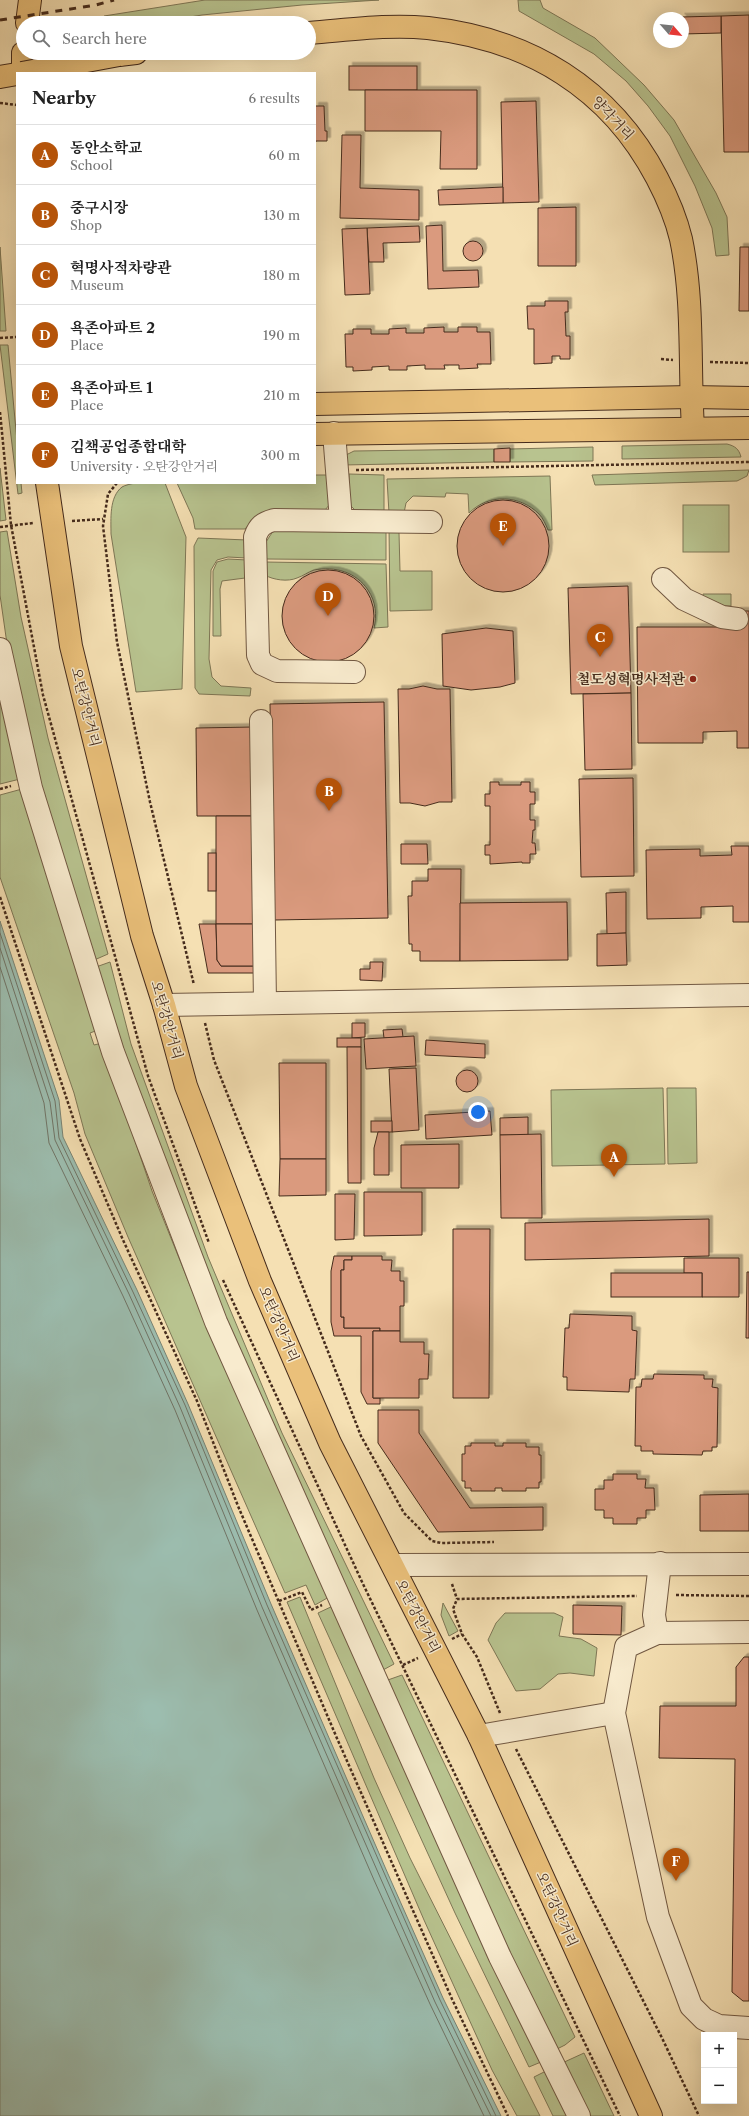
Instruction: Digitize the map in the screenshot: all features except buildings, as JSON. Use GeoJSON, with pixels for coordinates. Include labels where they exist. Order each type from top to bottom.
{"type":"FeatureCollection","features":[{"type":"Feature","properties":{"kind":"main road"},"geometry":{"type":"LineString","coordinates":[[28,16],[30,0]]}},
{"type":"Feature","properties":{"kind":"main road","name":"양각거리"},"geometry":{"type":"LineString","coordinates":[[316,32],[381,27],[428,28],[489,39],[524,52],[549,66],[582,85],[602,104],[636,142],[659,183],[675,218],[688,280],[693,428]]}},
{"type":"Feature","properties":{"kind":"main road"},"geometry":{"type":"LineString","coordinates":[[22,72],[23,60]]}},
{"type":"Feature","properties":{"kind":"main road"},"geometry":{"type":"LineString","coordinates":[[28,72],[95,60]]}},
{"type":"Feature","properties":{"kind":"main road"},"geometry":{"type":"LineString","coordinates":[[0,77],[16,74]]}},
{"type":"Feature","properties":{"kind":"main road"},"geometry":{"type":"LineString","coordinates":[[316,404],[691,397],[749,398]]}},
{"type":"Feature","properties":{"kind":"main road"},"geometry":{"type":"LineString","coordinates":[[325,433],[749,428]]}},
{"type":"Feature","properties":{"kind":"main road","name":"오탄강안거리"},"geometry":{"type":"LineString","coordinates":[[47,484],[51,522],[71,646],[142,936],[164,1005],[186,1086],[260,1281],[330,1443],[479,1736],[651,2116]]}},
{"type":"Feature","properties":{"kind":"street"},"geometry":{"type":"LineString","coordinates":[[325,433],[337,471],[341,520]]}},
{"type":"Feature","properties":{"kind":"street"},"geometry":{"type":"LineString","coordinates":[[354,672],[277,671],[262,664],[258,655],[255,537],[258,529],[264,523],[274,520],[431,522]]}},
{"type":"Feature","properties":{"kind":"street"},"geometry":{"type":"LineString","coordinates":[[663,579],[684,599],[722,617],[737,619]]}},
{"type":"Feature","properties":{"kind":"street"},"geometry":{"type":"LineString","coordinates":[[0,649],[31,788],[114,1052],[216,1322],[263,1430],[341,1597],[500,1957],[579,2116]]}},
{"type":"Feature","properties":{"kind":"street"},"geometry":{"type":"LineString","coordinates":[[261,721],[265,1003]]}},
{"type":"Feature","properties":{"kind":"street"},"geometry":{"type":"LineString","coordinates":[[164,1005],[749,995]]}},
{"type":"Feature","properties":{"kind":"street"},"geometry":{"type":"LineString","coordinates":[[393,1566],[660,1563],[749,1564]]}},
{"type":"Feature","properties":{"kind":"street"},"geometry":{"type":"LineString","coordinates":[[657,1633],[654,1615],[660,1563]]}},
{"type":"Feature","properties":{"kind":"street"},"geometry":{"type":"LineString","coordinates":[[749,1632],[657,1633],[626,1647],[614,1713],[658,1917],[691,2006],[704,2019],[719,2026],[749,2028]]}},
{"type":"Feature","properties":{"kind":"street"},"geometry":{"type":"LineString","coordinates":[[479,1736],[614,1713]]}},
{"type":"Feature","properties":{"kind":"path"},"geometry":{"type":"LineString","coordinates":[[0,104],[16,105]]}},
{"type":"Feature","properties":{"kind":"path"},"geometry":{"type":"LineString","coordinates":[[0,338],[16,337]]}},
{"type":"Feature","properties":{"kind":"path"},"geometry":{"type":"LineString","coordinates":[[734,363],[749,363]]}},
{"type":"Feature","properties":{"kind":"path"},"geometry":{"type":"LineString","coordinates":[[337,471],[749,462]]}},
{"type":"Feature","properties":{"kind":"path"},"geometry":{"type":"LineString","coordinates":[[116,484],[108,494],[104,519],[116,642],[188,969],[200,1004],[214,1060],[361,1436],[404,1513],[432,1541],[441,1543],[494,1542]]}},
{"type":"Feature","properties":{"kind":"path"},"geometry":{"type":"LineString","coordinates":[[51,522],[104,519]]}},
{"type":"Feature","properties":{"kind":"path"},"geometry":{"type":"LineString","coordinates":[[0,527],[11,525]]}},
{"type":"Feature","properties":{"kind":"path"},"geometry":{"type":"LineString","coordinates":[[0,897],[80,1139],[123,1240],[197,1401],[238,1506],[452,1999],[508,2116]]}},
{"type":"Feature","properties":{"kind":"path"},"geometry":{"type":"LineString","coordinates":[[279,1601],[302,1592],[311,1610],[341,1597]]}},
{"type":"Feature","properties":{"kind":"path"},"geometry":{"type":"LineString","coordinates":[[699,2116],[662,2038],[508,1731],[477,1656],[462,1634],[453,1609],[457,1599],[656,1595],[749,1596]]}},
{"type":"Feature","properties":{"kind":"green space"},"geometry":{"type":"Polygon","coordinates":[[[205,0],[379,0],[302,5],[196,16],[104,16],[205,0]]]}},
{"type":"Feature","properties":{"kind":"green space"},"geometry":{"type":"Polygon","coordinates":[[[518,0],[540,0],[543,8],[595,38],[644,85],[674,120],[716,193],[727,217],[729,255],[716,256],[712,228],[695,186],[670,136],[648,106],[626,81],[594,54],[519,11],[518,0]]]}},
{"type":"Feature","properties":{"kind":"green space"},"geometry":{"type":"Polygon","coordinates":[[[0,247],[6,331],[0,331],[0,247]]]}},
{"type":"Feature","properties":{"kind":"green space"},"geometry":{"type":"Polygon","coordinates":[[[0,345],[8,345],[16,430],[16,477],[0,345]]]}},
{"type":"Feature","properties":{"kind":"green space"},"geometry":{"type":"Polygon","coordinates":[[[727,444],[736,448],[741,457],[622,459],[622,446],[727,444]]]}},
{"type":"Feature","properties":{"kind":"green space"},"geometry":{"type":"Polygon","coordinates":[[[593,447],[593,461],[510,462],[510,449],[593,447]]]}},
{"type":"Feature","properties":{"kind":"green space"},"geometry":{"type":"Polygon","coordinates":[[[494,449],[494,462],[343,465],[346,455],[354,451],[494,449]]]}},
{"type":"Feature","properties":{"kind":"green space"},"geometry":{"type":"Polygon","coordinates":[[[0,468],[6,520],[0,521],[0,468]]]}},
{"type":"Feature","properties":{"kind":"green space"},"geometry":{"type":"Polygon","coordinates":[[[749,470],[747,476],[737,481],[595,485],[592,475],[749,470]]]}},
{"type":"Feature","properties":{"kind":"green space"},"geometry":{"type":"Polygon","coordinates":[[[349,474],[384,475],[384,511],[356,511],[350,505],[349,474]]]}},
{"type":"Feature","properties":{"kind":"green space"},"geometry":{"type":"Polygon","coordinates":[[[316,475],[332,475],[330,504],[325,510],[253,520],[245,529],[195,529],[193,518],[177,484],[316,484],[316,475]]]}},
{"type":"Feature","properties":{"kind":"green space"},"geometry":{"type":"Polygon","coordinates":[[[550,476],[552,530],[548,530],[540,516],[531,508],[514,500],[504,499],[486,502],[469,513],[468,494],[446,493],[445,497],[413,496],[406,503],[404,513],[389,513],[387,479],[550,476]]]}},
{"type":"Feature","properties":{"kind":"green space"},"geometry":{"type":"Polygon","coordinates":[[[17,484],[21,484],[22,493],[18,494],[17,484]]]}},
{"type":"Feature","properties":{"kind":"green space"},"geometry":{"type":"Polygon","coordinates":[[[131,484],[165,484],[186,537],[182,689],[136,692],[111,534],[113,502],[118,491],[123,486],[131,484]]]}},
{"type":"Feature","properties":{"kind":"green space"},"geometry":{"type":"Polygon","coordinates":[[[683,505],[729,505],[729,552],[683,552],[683,505]]]}},
{"type":"Feature","properties":{"kind":"green space"},"geometry":{"type":"Polygon","coordinates":[[[389,527],[399,533],[400,571],[432,571],[432,610],[390,611],[389,527]]]}},
{"type":"Feature","properties":{"kind":"green space"},"geometry":{"type":"Polygon","coordinates":[[[275,528],[386,531],[386,560],[266,559],[266,542],[275,528]]]}},
{"type":"Feature","properties":{"kind":"green space"},"geometry":{"type":"Polygon","coordinates":[[[7,531],[21,617],[48,738],[108,954],[92,961],[24,727],[6,637],[0,595],[0,532],[7,531]]]}},
{"type":"Feature","properties":{"kind":"green space"},"geometry":{"type":"Polygon","coordinates":[[[198,538],[247,540],[247,558],[228,557],[217,560],[211,570],[209,659],[212,677],[221,686],[251,688],[250,696],[199,694],[195,688],[194,546],[198,538]]]}},
{"type":"Feature","properties":{"kind":"green space"},"geometry":{"type":"Polygon","coordinates":[[[228,559],[247,560],[245,578],[222,581],[220,589],[221,636],[213,636],[213,571],[217,562],[228,559]]]}},
{"type":"Feature","properties":{"kind":"green space"},"geometry":{"type":"Polygon","coordinates":[[[265,562],[386,564],[388,627],[374,628],[376,613],[373,599],[363,584],[351,575],[337,570],[322,569],[314,570],[293,579],[281,580],[265,575],[265,562]]]}},
{"type":"Feature","properties":{"kind":"green space"},"geometry":{"type":"Polygon","coordinates":[[[703,594],[731,594],[731,606],[725,606],[703,597],[703,594]]]}},
{"type":"Feature","properties":{"kind":"green space"},"geometry":{"type":"Polygon","coordinates":[[[0,694],[20,779],[0,784],[0,694]]]}},
{"type":"Feature","properties":{"kind":"green space"},"geometry":{"type":"Polygon","coordinates":[[[22,789],[98,1030],[90,1033],[94,1045],[102,1043],[152,1191],[206,1325],[329,1597],[315,1605],[306,1585],[285,1593],[128,1237],[85,1134],[74,1093],[0,877],[0,795],[22,789]]]}},
{"type":"Feature","properties":{"kind":"green space"},"geometry":{"type":"Polygon","coordinates":[[[110,962],[131,1044],[208,1257],[282,1433],[394,1664],[383,1670],[249,1379],[161,1159],[96,967],[110,962]]]}},
{"type":"Feature","properties":{"kind":"green space"},"geometry":{"type":"Polygon","coordinates":[[[663,1088],[665,1164],[552,1166],[551,1090],[663,1088]]]}},
{"type":"Feature","properties":{"kind":"green space"},"geometry":{"type":"Polygon","coordinates":[[[667,1088],[696,1088],[697,1163],[668,1164],[667,1088]]]}},
{"type":"Feature","properties":{"kind":"green space"},"geometry":{"type":"Polygon","coordinates":[[[300,1597],[374,1778],[410,1858],[540,2116],[517,2116],[492,2070],[424,1920],[287,1602],[300,1597]]]}},
{"type":"Feature","properties":{"kind":"green space"},"geometry":{"type":"Polygon","coordinates":[[[443,1603],[458,1631],[449,1636],[441,1615],[443,1603]]]}},
{"type":"Feature","properties":{"kind":"green space"},"geometry":{"type":"Polygon","coordinates":[[[335,1605],[541,2062],[529,2067],[455,1913],[318,1613],[335,1605]]]}},
{"type":"Feature","properties":{"kind":"green space"},"geometry":{"type":"Polygon","coordinates":[[[505,1613],[554,1613],[563,1617],[559,1636],[581,1639],[597,1648],[594,1676],[570,1673],[558,1674],[540,1689],[516,1691],[488,1640],[496,1623],[505,1613]]]}},
{"type":"Feature","properties":{"kind":"green space"},"geometry":{"type":"Polygon","coordinates":[[[402,1675],[575,2037],[565,2045],[555,2050],[385,1681],[402,1675]]]}},
{"type":"Feature","properties":{"kind":"green space"},"geometry":{"type":"Polygon","coordinates":[[[584,2053],[614,2116],[585,2116],[560,2064],[584,2053]]]}},
{"type":"Feature","properties":{"kind":"green space"},"geometry":{"type":"Polygon","coordinates":[[[546,2071],[568,2116],[553,2116],[534,2077],[546,2071]]]}},
{"type":"Feature","properties":{"kind":"water"},"geometry":{"type":"Polygon","coordinates":[[[0,921],[59,1100],[63,1137],[137,1290],[188,1404],[271,1604],[388,1874],[443,1998],[501,2116],[0,2116],[0,921]]]}},
{"type":"Feature","properties":{"kind":"railway"},"geometry":{"type":"LineString","coordinates":[[26,16],[96,5],[114,0]]}},
{"type":"Feature","properties":{"kind":"railway"},"geometry":{"type":"LineString","coordinates":[[0,20],[16,18]]}},
{"type":"Feature","properties":{"kind":"place","name":"욕존아파트 1"},"geometry":{"type":"Point","coordinates":[503,546]}},
{"type":"Feature","properties":{"kind":"place","name":"욕존아파트 2"},"geometry":{"type":"Point","coordinates":[328,616]}},
{"type":"Feature","properties":{"kind":"place","name":"혁명사적차량관"},"geometry":{"type":"Point","coordinates":[600,657]}},
{"type":"Feature","properties":{"kind":"place","name":"철도성혁명사적관"},"geometry":{"type":"Point","coordinates":[693,679]}},
{"type":"Feature","properties":{"kind":"place","name":"중구시장"},"geometry":{"type":"Point","coordinates":[329,811]}},
{"type":"Feature","properties":{"kind":"place","name":"동안소학교"},"geometry":{"type":"Point","coordinates":[614,1177]}},
{"type":"Feature","properties":{"kind":"place","name":"김책공업종합대학"},"geometry":{"type":"Point","coordinates":[676,1881]}}]}
